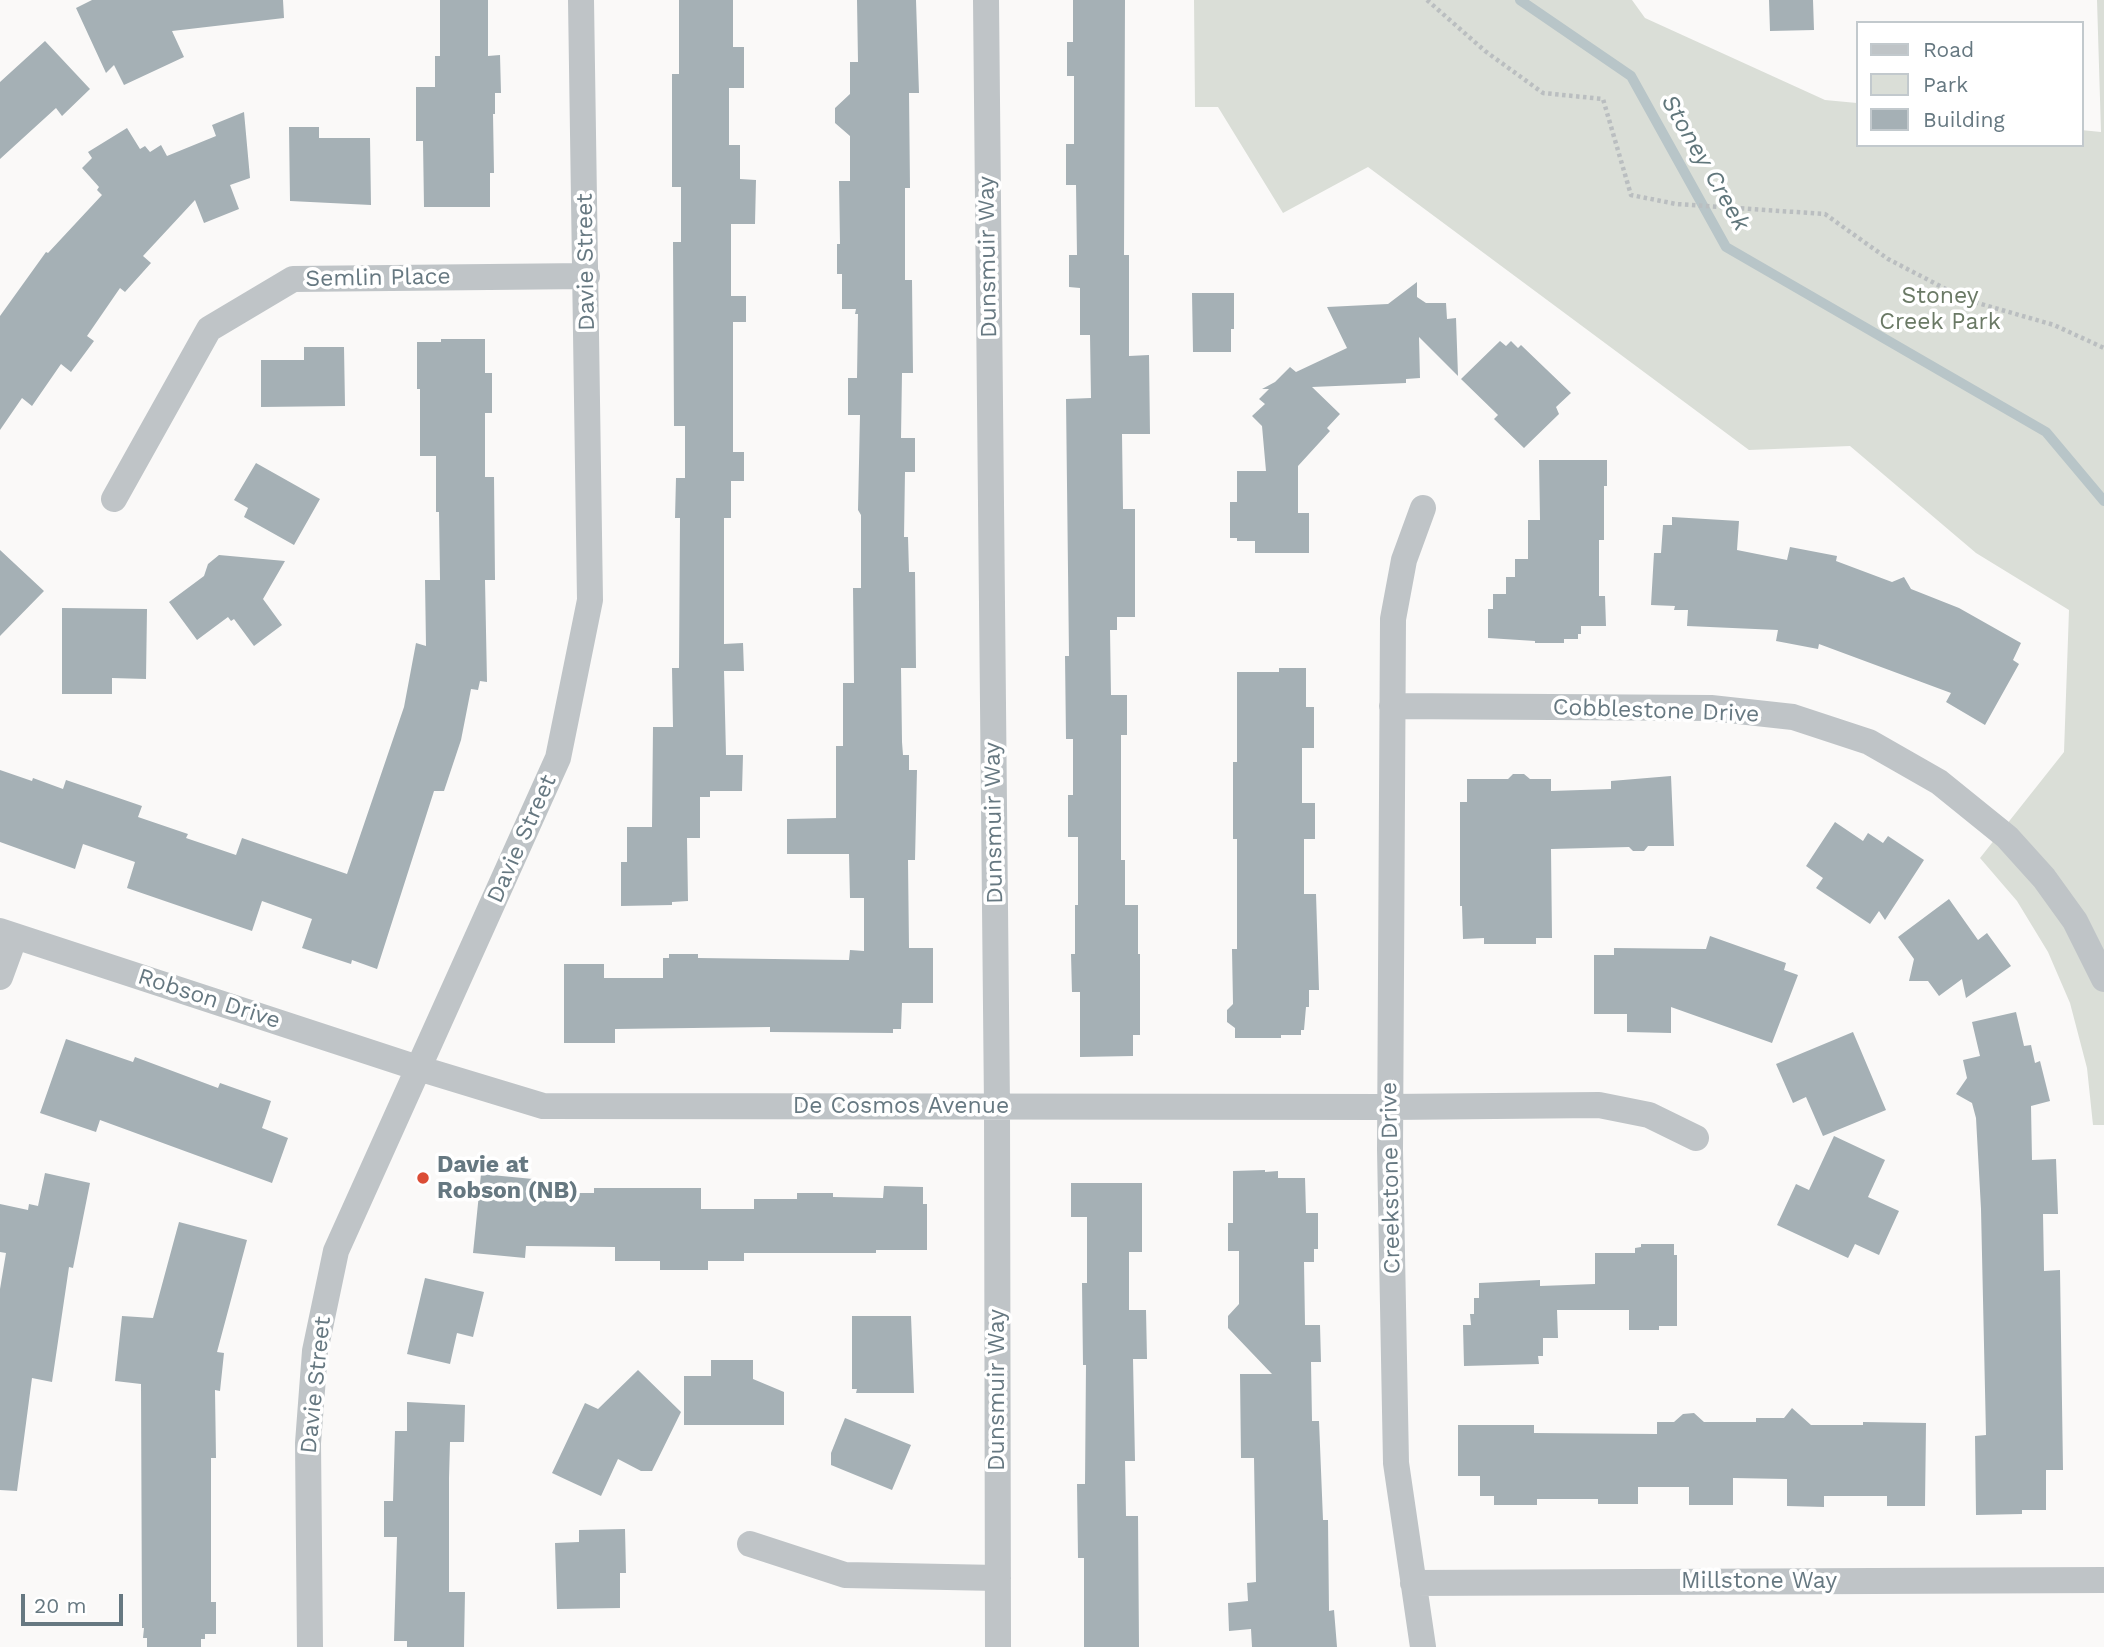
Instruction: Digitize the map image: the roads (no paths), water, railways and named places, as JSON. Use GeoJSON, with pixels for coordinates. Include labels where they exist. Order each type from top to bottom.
{"type":"FeatureCollection","features":[{"type":"Feature","properties":{"kind":"street","name":"Davie Street"},"geometry":{"type":"LineString","coordinates":[[310,1647],[308,1443],[315,1351],[336,1251],[558,758],[590,600],[581,0]]}},
{"type":"Feature","properties":{"kind":"street","name":"Dunsmuir Way"},"geometry":{"type":"LineString","coordinates":[[986,0],[997,1106],[998,1647]]}},
{"type":"Feature","properties":{"kind":"street","name":"Semlin Place"},"geometry":{"type":"LineString","coordinates":[[114,499],[209,329],[293,279],[587,276]]}},
{"type":"Feature","properties":{"kind":"street","name":"Creekstone Drive"},"geometry":{"type":"LineString","coordinates":[[1423,508],[1404,561],[1392,619],[1390,1107],[1396,1464],[1423,1647]]}},
{"type":"Feature","properties":{"kind":"street","name":"Cobblestone Drive"},"geometry":{"type":"LineString","coordinates":[[1392,706],[1711,708],[1793,717],[1869,742],[1938,782],[2007,837],[2044,878],[2075,921],[2104,979]]}},
{"type":"Feature","properties":{"kind":"street","name":"Robson Drive"},"geometry":{"type":"LineString","coordinates":[[7,933],[418,1068]]}},
{"type":"Feature","properties":{"kind":"street"},"geometry":{"type":"LineString","coordinates":[[0,977],[7,933]]}},
{"type":"Feature","properties":{"kind":"street","name":"De Cosmos Avenue"},"geometry":{"type":"LineString","coordinates":[[418,1068],[543,1106],[1599,1105],[1649,1115],[1696,1138]]}},
{"type":"Feature","properties":{"kind":"street"},"geometry":{"type":"LineString","coordinates":[[750,1544],[845,1574],[998,1578]]}},
{"type":"Feature","properties":{"kind":"street","name":"Millstone Way"},"geometry":{"type":"LineString","coordinates":[[1413,1583],[2104,1580]]}},
{"type":"Feature","properties":{"kind":"waterway","name":"Stoney Creek"},"geometry":{"type":"LineString","coordinates":[[1520,0],[1631,76],[1726,247],[2046,432],[2104,501]]}},
{"type":"Feature","properties":{"kind":"place","name":"Davie at Robson (NB)"},"geometry":{"type":"Point","coordinates":[423,1178]}},
{"type":"Feature","properties":{"kind":"park label","name":"Stoney Creek Park"},"geometry":{"type":"Point","coordinates":[1940,309]}}]}
